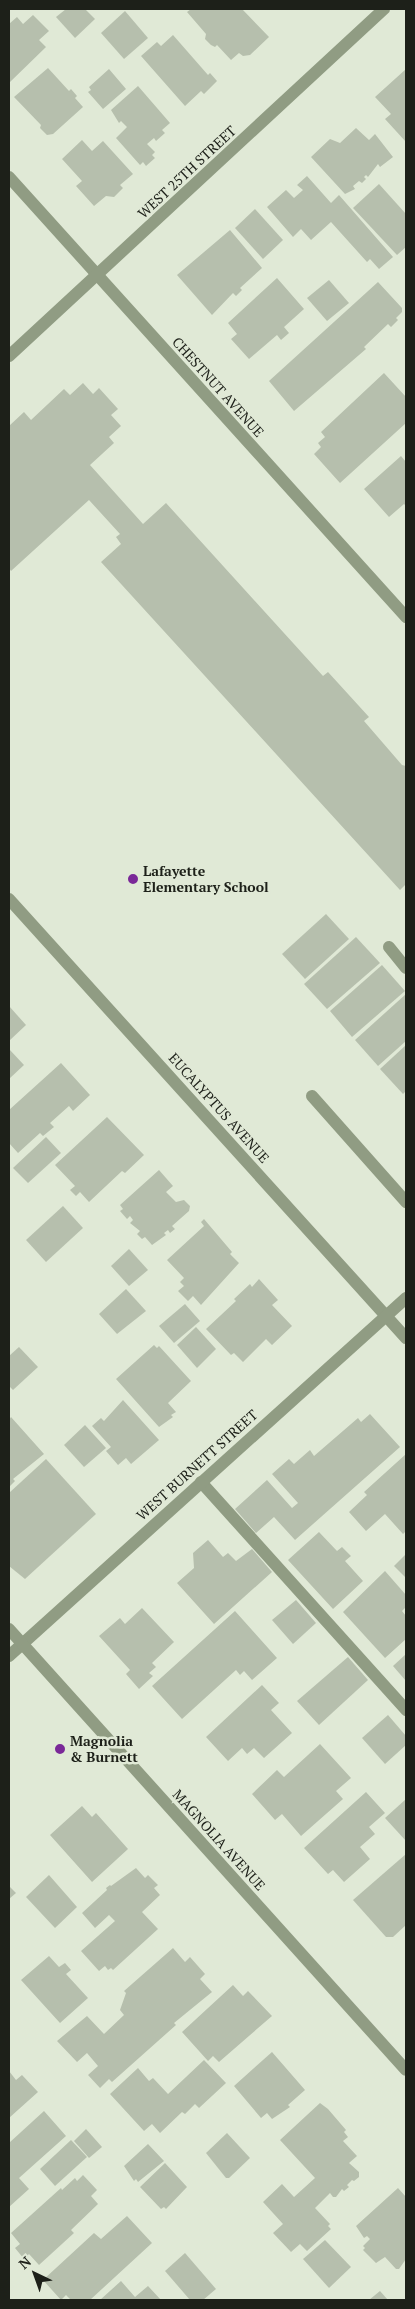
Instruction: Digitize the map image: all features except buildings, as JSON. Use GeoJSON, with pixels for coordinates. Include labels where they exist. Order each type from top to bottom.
{"type":"FeatureCollection","features":[{"type":"Feature","properties":{"kind":"street","name":"WEST 25TH STREET"},"geometry":{"type":"LineString","coordinates":[[9,356],[98,276],[384,9]]}},
{"type":"Feature","properties":{"kind":"street","name":"CHESTNUT AVENUE"},"geometry":{"type":"LineString","coordinates":[[9,177],[406,617]]}},
{"type":"Feature","properties":{"kind":"street","name":"EUCALYPTUS AVENUE"},"geometry":{"type":"LineString","coordinates":[[9,898],[406,1338]]}},
{"type":"Feature","properties":{"kind":"street"},"geometry":{"type":"LineString","coordinates":[[389,947],[406,968]]}},
{"type":"Feature","properties":{"kind":"street"},"geometry":{"type":"LineString","coordinates":[[312,1096],[406,1202]]}},
{"type":"Feature","properties":{"kind":"street","name":"WEST BURNETT STREET"},"geometry":{"type":"LineString","coordinates":[[9,1656],[406,1298]]}},
{"type":"Feature","properties":{"kind":"street"},"geometry":{"type":"LineString","coordinates":[[201,1482],[406,1710]]}},
{"type":"Feature","properties":{"kind":"street","name":"MAGNOLIA AVENUE"},"geometry":{"type":"LineString","coordinates":[[9,1629],[406,2070]]}},
{"type":"Feature","properties":{"kind":"place","name":"Lafayette Elementary School"},"geometry":{"type":"Point","coordinates":[133,879]}},
{"type":"Feature","properties":{"kind":"place","name":"Magnolia & Burnett"},"geometry":{"type":"Point","coordinates":[60,1749]}}]}
